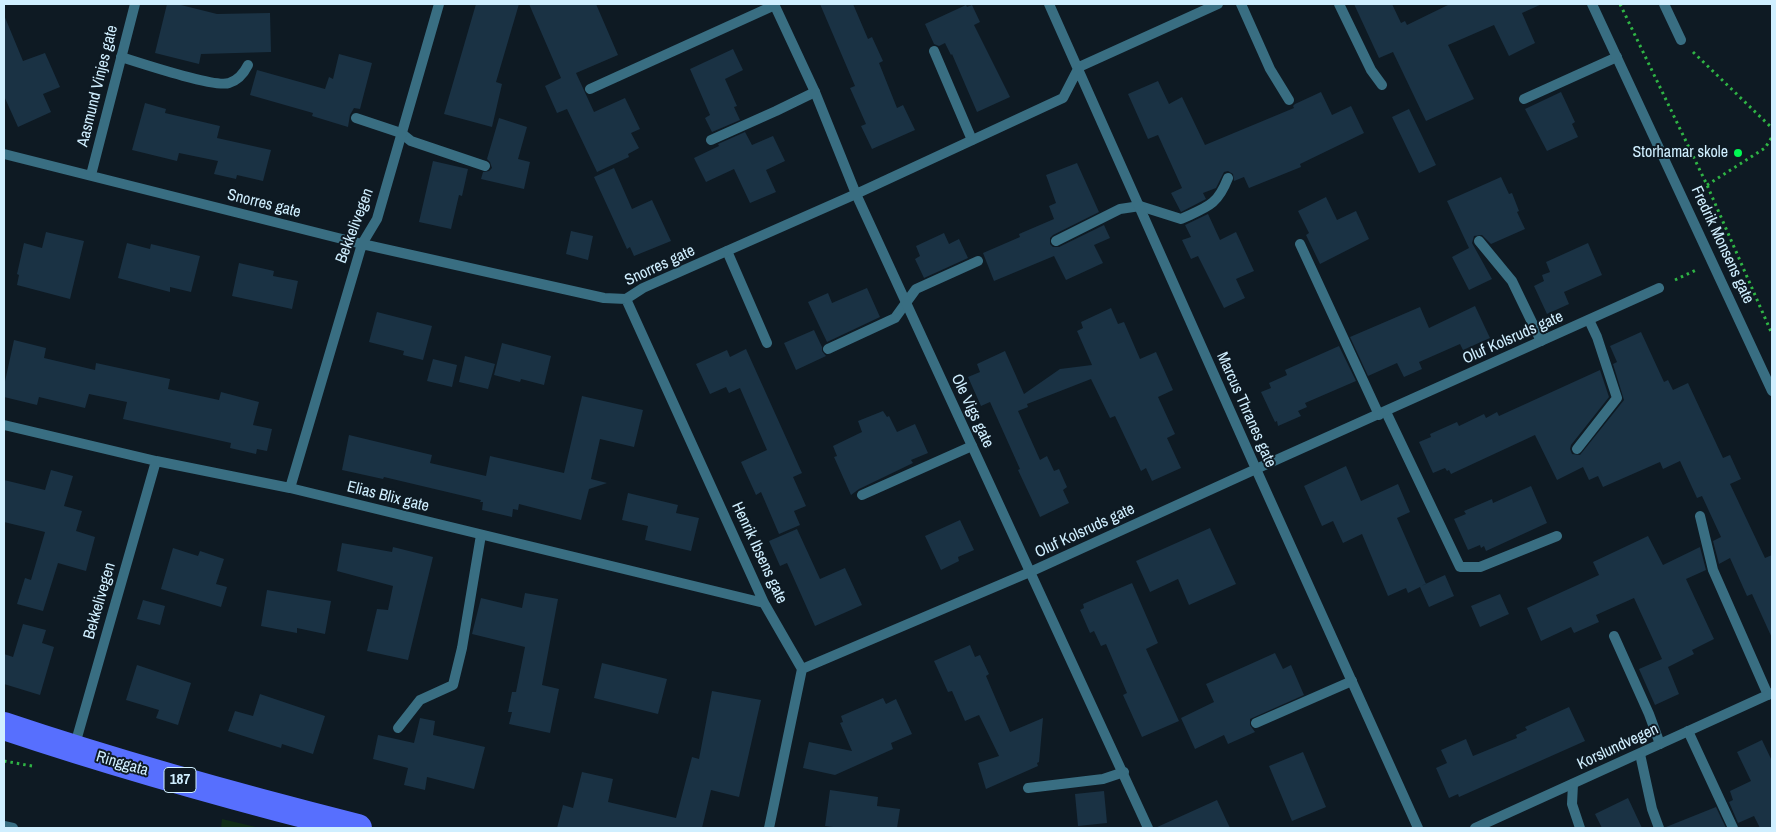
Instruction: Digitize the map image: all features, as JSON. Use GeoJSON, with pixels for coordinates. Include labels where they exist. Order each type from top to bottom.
{"type":"FeatureCollection","features":[{"type":"Feature","properties":{"kind":"main road","name":"Ringgata"},"geometry":{"type":"LineString","coordinates":[[4,726],[73,749],[284,810],[358,828]]}},
{"type":"Feature","properties":{"kind":"street","name":"Aasmund Vinjes gate"},"geometry":{"type":"LineString","coordinates":[[90,175],[135,4]]}},
{"type":"Feature","properties":{"kind":"street","name":"Bekkelivegen"},"geometry":{"type":"LineString","coordinates":[[290,488],[362,244],[376,219],[439,4]]}},
{"type":"Feature","properties":{"kind":"street"},"geometry":{"type":"LineString","coordinates":[[590,89],[774,4]]}},
{"type":"Feature","properties":{"kind":"street","name":"Ole Vigs gate"},"geometry":{"type":"LineString","coordinates":[[774,4],[815,92],[856,194],[1124,772],[1148,828]]}},
{"type":"Feature","properties":{"kind":"street","name":"Marcus Thranes gate"},"geometry":{"type":"LineString","coordinates":[[1050,4],[1256,469],[1418,828]]}},
{"type":"Feature","properties":{"kind":"street"},"geometry":{"type":"LineString","coordinates":[[1079,67],[1218,4]]}},
{"type":"Feature","properties":{"kind":"street"},"geometry":{"type":"LineString","coordinates":[[1241,4],[1270,69],[1289,100]]}},
{"type":"Feature","properties":{"kind":"street"},"geometry":{"type":"LineString","coordinates":[[1339,4],[1371,70],[1382,85]]}},
{"type":"Feature","properties":{"kind":"street","name":"Fredrik Monsens gate"},"geometry":{"type":"LineString","coordinates":[[1592,4],[1772,391]]}},
{"type":"Feature","properties":{"kind":"street"},"geometry":{"type":"LineString","coordinates":[[1664,4],[1680,40]]}},
{"type":"Feature","properties":{"kind":"street"},"geometry":{"type":"LineString","coordinates":[[934,51],[972,140]]}},
{"type":"Feature","properties":{"kind":"street"},"geometry":{"type":"LineString","coordinates":[[121,57],[202,80],[228,84],[243,74],[248,65]]}},
{"type":"Feature","properties":{"kind":"street"},"geometry":{"type":"LineString","coordinates":[[1524,99],[1617,57]]}},
{"type":"Feature","properties":{"kind":"street","name":"Snorres gate"},"geometry":{"type":"LineString","coordinates":[[4,154],[362,244],[604,298],[626,299],[643,288],[856,194],[1063,98],[1079,67]]}},
{"type":"Feature","properties":{"kind":"street"},"geometry":{"type":"LineString","coordinates":[[711,140],[815,92]]}},
{"type":"Feature","properties":{"kind":"street"},"geometry":{"type":"LineString","coordinates":[[356,118],[401,133],[411,141],[485,166]]}},
{"type":"Feature","properties":{"kind":"street"},"geometry":{"type":"LineString","coordinates":[[1056,241],[1120,209],[1140,206],[1181,219],[1207,207],[1221,195],[1228,178]]}},
{"type":"Feature","properties":{"kind":"street"},"geometry":{"type":"LineString","coordinates":[[1479,241],[1512,282],[1541,341]]}},
{"type":"Feature","properties":{"kind":"street"},"geometry":{"type":"LineString","coordinates":[[1300,244],[1460,567],[1480,567],[1556,536]]}},
{"type":"Feature","properties":{"kind":"street"},"geometry":{"type":"LineString","coordinates":[[727,252],[767,343]]}},
{"type":"Feature","properties":{"kind":"street"},"geometry":{"type":"LineString","coordinates":[[828,349],[896,318],[916,289],[978,261]]}},
{"type":"Feature","properties":{"kind":"street","name":"Oluf Kolsruds gate"},"geometry":{"type":"LineString","coordinates":[[802,669],[1030,572],[1659,288]]}},
{"type":"Feature","properties":{"kind":"street","name":"Henrik Ibsens gate"},"geometry":{"type":"LineString","coordinates":[[626,299],[764,603],[802,669]]}},
{"type":"Feature","properties":{"kind":"street"},"geometry":{"type":"LineString","coordinates":[[1578,449],[1617,398],[1597,337],[1589,320]]}},
{"type":"Feature","properties":{"kind":"street","name":"Elias Blix gate"},"geometry":{"type":"LineString","coordinates":[[4,424],[156,461],[290,488],[764,603]]}},
{"type":"Feature","properties":{"kind":"street"},"geometry":{"type":"LineString","coordinates":[[862,495],[972,446]]}},
{"type":"Feature","properties":{"kind":"street","name":"Bekkelivegen"},"geometry":{"type":"LineString","coordinates":[[73,749],[156,461]]}},
{"type":"Feature","properties":{"kind":"street"},"geometry":{"type":"LineString","coordinates":[[1700,516],[1713,570],[1770,694]]}},
{"type":"Feature","properties":{"kind":"street"},"geometry":{"type":"LineString","coordinates":[[398,728],[420,700],[453,685],[462,648],[481,535]]}},
{"type":"Feature","properties":{"kind":"street"},"geometry":{"type":"LineString","coordinates":[[1614,636],[1649,714],[1660,744]]}},
{"type":"Feature","properties":{"kind":"street"},"geometry":{"type":"LineString","coordinates":[[769,828],[802,669]]}},
{"type":"Feature","properties":{"kind":"street"},"geometry":{"type":"LineString","coordinates":[[1256,723],[1352,681]]}},
{"type":"Feature","properties":{"kind":"street","name":"Korslundvegen"},"geometry":{"type":"LineString","coordinates":[[1475,828],[1770,694]]}},
{"type":"Feature","properties":{"kind":"street"},"geometry":{"type":"LineString","coordinates":[[1688,731],[1733,828]]}},
{"type":"Feature","properties":{"kind":"street"},"geometry":{"type":"LineString","coordinates":[[1640,754],[1652,809],[1659,828]]}},
{"type":"Feature","properties":{"kind":"street"},"geometry":{"type":"LineString","coordinates":[[1028,788],[1102,778],[1124,772]]}},
{"type":"Feature","properties":{"kind":"street"},"geometry":{"type":"LineString","coordinates":[[1573,784],[1572,804],[1580,828]]}},
{"type":"Feature","properties":{"kind":"street"},"geometry":{"type":"LineString","coordinates":[[4,826],[13,828]]}},
{"type":"Feature","properties":{"kind":"path"},"geometry":{"type":"LineString","coordinates":[[1620,4],[1707,185],[1772,334]]}},
{"type":"Feature","properties":{"kind":"path"},"geometry":{"type":"LineString","coordinates":[[1680,40],[1772,128]]}},
{"type":"Feature","properties":{"kind":"path"},"geometry":{"type":"LineString","coordinates":[[1707,185],[1766,148],[1772,137]]}},
{"type":"Feature","properties":{"kind":"path"},"geometry":{"type":"LineString","coordinates":[[1659,288],[1699,268]]}},
{"type":"Feature","properties":{"kind":"green space"},"geometry":{"type":"Polygon","coordinates":[[[222,819],[260,828],[221,828],[222,819]]]}},
{"type":"Feature","properties":{"kind":"building"},"geometry":{"type":"Polygon","coordinates":[[[167,4],[177,4],[217,14],[270,13],[271,52],[201,54],[199,64],[155,53],[167,4]]]}},
{"type":"Feature","properties":{"kind":"building"},"geometry":{"type":"Polygon","coordinates":[[[476,4],[519,4],[496,82],[502,84],[492,127],[444,114],[476,4]]]}},
{"type":"Feature","properties":{"kind":"building"},"geometry":{"type":"Polygon","coordinates":[[[529,4],[596,4],[618,55],[576,73],[594,112],[625,98],[640,129],[631,133],[639,148],[628,154],[629,157],[597,172],[567,109],[557,113],[545,86],[561,78],[529,4]]]}},
{"type":"Feature","properties":{"kind":"building"},"geometry":{"type":"Polygon","coordinates":[[[820,4],[853,4],[868,39],[872,37],[883,61],[879,63],[897,108],[903,105],[915,130],[872,149],[861,126],[866,124],[850,88],[855,86],[820,4]]]}},
{"type":"Feature","properties":{"kind":"building"},"geometry":{"type":"Polygon","coordinates":[[[1354,4],[1392,4],[1401,23],[1405,21],[1407,25],[1450,4],[1542,4],[1522,13],[1535,43],[1509,56],[1494,25],[1448,45],[1474,99],[1426,121],[1393,52],[1379,58],[1354,4]]]}},
{"type":"Feature","properties":{"kind":"building"},"geometry":{"type":"Polygon","coordinates":[[[966,5],[967,7],[972,5],[980,22],[974,25],[1010,97],[977,112],[952,54],[945,43],[939,46],[934,44],[925,24],[966,5]]]}},
{"type":"Feature","properties":{"kind":"building"},"geometry":{"type":"Polygon","coordinates":[[[4,15],[23,61],[45,53],[60,87],[43,94],[51,112],[18,127],[4,96],[4,15]]]}},
{"type":"Feature","properties":{"kind":"building"},"geometry":{"type":"Polygon","coordinates":[[[733,49],[743,70],[725,79],[737,106],[734,107],[740,120],[712,132],[705,118],[710,115],[690,69],[733,49]]]}},
{"type":"Feature","properties":{"kind":"building"},"geometry":{"type":"Polygon","coordinates":[[[339,54],[372,63],[360,109],[354,108],[350,115],[348,127],[312,116],[313,113],[250,95],[257,70],[325,89],[329,77],[333,79],[339,54]]]}},
{"type":"Feature","properties":{"kind":"building"},"geometry":{"type":"Polygon","coordinates":[[[1158,81],[1169,104],[1182,97],[1205,145],[1294,108],[1295,104],[1321,92],[1332,115],[1351,106],[1364,133],[1300,164],[1301,167],[1249,188],[1244,177],[1234,181],[1233,174],[1228,171],[1224,172],[1216,188],[1203,193],[1206,199],[1181,212],[1171,193],[1182,188],[1158,135],[1148,139],[1128,94],[1158,81]]]}},
{"type":"Feature","properties":{"kind":"building"},"geometry":{"type":"Polygon","coordinates":[[[1561,92],[1575,122],[1572,124],[1578,137],[1547,151],[1525,109],[1561,92]]]}},
{"type":"Feature","properties":{"kind":"building"},"geometry":{"type":"Polygon","coordinates":[[[145,103],[166,109],[165,113],[220,126],[217,138],[271,150],[263,181],[237,175],[236,179],[214,174],[218,161],[179,153],[177,161],[132,150],[145,103]]]}},
{"type":"Feature","properties":{"kind":"building"},"geometry":{"type":"Polygon","coordinates":[[[1409,109],[1436,165],[1419,173],[1392,117],[1409,109]]]}},
{"type":"Feature","properties":{"kind":"building"},"geometry":{"type":"Polygon","coordinates":[[[499,118],[527,127],[518,159],[530,162],[524,189],[481,179],[483,172],[489,171],[492,168],[487,159],[499,118]]]}},
{"type":"Feature","properties":{"kind":"building"},"geometry":{"type":"Polygon","coordinates":[[[745,132],[752,145],[773,136],[785,161],[766,170],[776,192],[750,203],[734,169],[706,182],[694,158],[719,146],[718,144],[745,132]]]}},
{"type":"Feature","properties":{"kind":"building"},"geometry":{"type":"Polygon","coordinates":[[[433,161],[468,169],[462,196],[459,195],[451,229],[419,222],[433,161]]]}},
{"type":"Feature","properties":{"kind":"building"},"geometry":{"type":"Polygon","coordinates":[[[1077,163],[1099,212],[1053,235],[1050,238],[1050,244],[1053,247],[1059,247],[1104,225],[1110,238],[1094,245],[1103,263],[1066,280],[1054,256],[994,281],[983,253],[1020,237],[1019,234],[1054,219],[1049,206],[1056,203],[1046,175],[1077,163]]]}},
{"type":"Feature","properties":{"kind":"building"},"geometry":{"type":"Polygon","coordinates":[[[614,168],[632,209],[652,200],[671,241],[634,256],[630,247],[627,249],[594,177],[614,168]]]}},
{"type":"Feature","properties":{"kind":"building"},"geometry":{"type":"Polygon","coordinates":[[[1501,177],[1509,194],[1512,193],[1519,211],[1517,212],[1525,229],[1491,244],[1482,235],[1474,236],[1472,243],[1492,279],[1469,290],[1452,257],[1469,248],[1447,201],[1501,177]]]}},
{"type":"Feature","properties":{"kind":"building"},"geometry":{"type":"Polygon","coordinates":[[[1326,197],[1337,220],[1356,211],[1369,239],[1320,264],[1306,235],[1309,233],[1298,211],[1326,197]]]}},
{"type":"Feature","properties":{"kind":"building"},"geometry":{"type":"Polygon","coordinates":[[[1208,214],[1220,240],[1236,232],[1254,271],[1236,279],[1245,298],[1224,308],[1198,256],[1191,259],[1182,240],[1191,237],[1185,225],[1208,214]]]}},
{"type":"Feature","properties":{"kind":"building"},"geometry":{"type":"Polygon","coordinates":[[[571,231],[593,236],[588,260],[566,254],[571,231]]]}},
{"type":"Feature","properties":{"kind":"building"},"geometry":{"type":"Polygon","coordinates":[[[46,232],[84,241],[70,299],[17,285],[19,275],[17,274],[24,243],[42,248],[46,232]]]}},
{"type":"Feature","properties":{"kind":"building"},"geometry":{"type":"Polygon","coordinates":[[[944,233],[949,244],[959,239],[968,258],[924,278],[915,259],[920,256],[916,246],[944,233]]]}},
{"type":"Feature","properties":{"kind":"building"},"geometry":{"type":"Polygon","coordinates":[[[127,243],[150,249],[151,244],[200,256],[191,292],[170,287],[170,292],[118,278],[127,243]]]}},
{"type":"Feature","properties":{"kind":"building"},"geometry":{"type":"Polygon","coordinates":[[[1588,243],[1602,275],[1564,292],[1569,304],[1547,314],[1534,286],[1544,281],[1542,275],[1550,272],[1546,262],[1588,243]]]}},
{"type":"Feature","properties":{"kind":"building"},"geometry":{"type":"Polygon","coordinates":[[[239,263],[274,271],[273,276],[298,281],[292,309],[232,296],[239,263]]]}},
{"type":"Feature","properties":{"kind":"building"},"geometry":{"type":"Polygon","coordinates":[[[867,288],[880,317],[827,342],[808,302],[828,293],[832,303],[867,288]]]}},
{"type":"Feature","properties":{"kind":"building"},"geometry":{"type":"Polygon","coordinates":[[[1475,306],[1490,338],[1463,350],[1460,344],[1419,362],[1422,369],[1404,377],[1397,363],[1368,376],[1350,337],[1420,307],[1429,328],[1475,306]]]}},
{"type":"Feature","properties":{"kind":"building"},"geometry":{"type":"Polygon","coordinates":[[[1111,308],[1118,324],[1124,322],[1140,359],[1156,352],[1173,390],[1158,397],[1175,434],[1167,438],[1181,468],[1152,481],[1146,468],[1141,471],[1115,416],[1110,418],[1091,379],[1027,404],[1028,407],[1018,411],[1040,460],[1047,456],[1054,471],[1059,469],[1067,487],[1063,490],[1069,503],[1040,517],[990,402],[981,406],[968,377],[980,372],[977,364],[1005,351],[1024,394],[1060,369],[1092,365],[1077,331],[1083,328],[1081,322],[1111,308]]]}},
{"type":"Feature","properties":{"kind":"building"},"geometry":{"type":"Polygon","coordinates":[[[377,312],[432,326],[423,360],[403,355],[404,351],[369,342],[377,312]]]}},
{"type":"Feature","properties":{"kind":"building"},"geometry":{"type":"Polygon","coordinates":[[[814,330],[822,351],[826,356],[796,370],[784,343],[814,330]]]}},
{"type":"Feature","properties":{"kind":"building"},"geometry":{"type":"Polygon","coordinates":[[[1641,332],[1664,382],[1668,380],[1673,390],[1688,383],[1723,458],[1730,455],[1741,479],[1730,484],[1765,558],[1772,555],[1772,638],[1752,594],[1747,596],[1730,558],[1719,564],[1713,541],[1721,537],[1702,496],[1697,498],[1680,461],[1663,469],[1660,462],[1603,487],[1598,476],[1589,480],[1583,467],[1557,480],[1535,435],[1451,474],[1445,468],[1433,473],[1419,442],[1431,437],[1430,434],[1457,422],[1459,426],[1484,414],[1486,418],[1497,412],[1499,416],[1600,370],[1609,397],[1571,445],[1572,454],[1580,455],[1624,400],[1613,364],[1617,362],[1610,346],[1641,332]]]}},
{"type":"Feature","properties":{"kind":"building"},"geometry":{"type":"Polygon","coordinates":[[[14,340],[46,348],[44,358],[95,370],[96,363],[170,379],[168,389],[219,400],[221,392],[259,402],[253,425],[272,429],[267,451],[257,449],[256,454],[230,448],[231,443],[123,419],[127,402],[89,394],[85,408],[39,397],[37,405],[4,397],[4,386],[14,340]]]}},
{"type":"Feature","properties":{"kind":"building"},"geometry":{"type":"Polygon","coordinates":[[[502,343],[551,356],[544,385],[521,379],[520,382],[494,375],[502,343]]]}},
{"type":"Feature","properties":{"kind":"building"},"geometry":{"type":"Polygon","coordinates":[[[1339,346],[1356,381],[1305,403],[1307,407],[1298,411],[1301,416],[1278,426],[1261,392],[1271,388],[1269,383],[1287,375],[1285,370],[1339,346]]]}},
{"type":"Feature","properties":{"kind":"building"},"geometry":{"type":"Polygon","coordinates":[[[746,349],[802,473],[793,477],[806,506],[794,511],[800,525],[779,534],[761,492],[756,495],[741,462],[767,450],[740,388],[729,393],[726,387],[710,394],[696,364],[727,350],[730,357],[746,349]]]}},
{"type":"Feature","properties":{"kind":"building"},"geometry":{"type":"Polygon","coordinates":[[[465,356],[495,364],[488,389],[459,382],[465,356]]]}},
{"type":"Feature","properties":{"kind":"building"},"geometry":{"type":"Polygon","coordinates":[[[433,359],[457,365],[452,387],[427,381],[433,359]]]}},
{"type":"Feature","properties":{"kind":"building"},"geometry":{"type":"Polygon","coordinates":[[[582,396],[643,410],[634,447],[600,439],[591,479],[607,483],[589,489],[581,520],[519,504],[518,510],[513,509],[512,517],[482,510],[483,502],[480,502],[481,500],[384,477],[383,479],[342,470],[349,435],[432,455],[430,463],[486,476],[490,456],[564,473],[582,396]]]}},
{"type":"Feature","properties":{"kind":"building"},"geometry":{"type":"Polygon","coordinates":[[[883,411],[887,417],[889,416],[897,432],[915,424],[928,453],[911,460],[913,463],[859,489],[851,495],[834,457],[837,456],[833,446],[862,432],[858,421],[883,411]]]}},
{"type":"Feature","properties":{"kind":"building"},"geometry":{"type":"Polygon","coordinates":[[[1346,466],[1361,501],[1398,484],[1410,512],[1397,518],[1426,584],[1445,575],[1454,596],[1429,607],[1420,587],[1408,593],[1406,588],[1388,596],[1362,534],[1343,543],[1333,521],[1322,526],[1304,486],[1346,466]]]}},
{"type":"Feature","properties":{"kind":"building"},"geometry":{"type":"Polygon","coordinates":[[[51,470],[73,476],[64,506],[82,511],[76,531],[95,537],[86,571],[58,563],[43,611],[17,604],[25,578],[31,580],[45,532],[4,522],[4,480],[45,490],[51,470]]]}},
{"type":"Feature","properties":{"kind":"building"},"geometry":{"type":"Polygon","coordinates":[[[1531,486],[1547,523],[1486,551],[1484,546],[1481,548],[1480,545],[1468,550],[1454,519],[1466,514],[1464,511],[1492,499],[1493,503],[1531,486]]]}},
{"type":"Feature","properties":{"kind":"building"},"geometry":{"type":"Polygon","coordinates":[[[628,493],[678,505],[676,513],[699,518],[691,551],[645,540],[648,526],[622,520],[628,493]]]}},
{"type":"Feature","properties":{"kind":"building"},"geometry":{"type":"Polygon","coordinates":[[[960,520],[974,550],[958,557],[959,561],[941,570],[925,536],[960,520]]]}},
{"type":"Feature","properties":{"kind":"building"},"geometry":{"type":"Polygon","coordinates":[[[1210,528],[1236,584],[1189,605],[1178,579],[1150,592],[1136,561],[1210,528]]]}},
{"type":"Feature","properties":{"kind":"building"},"geometry":{"type":"Polygon","coordinates":[[[797,529],[820,579],[845,568],[862,605],[815,626],[787,563],[780,566],[769,541],[797,529]]]}},
{"type":"Feature","properties":{"kind":"building"},"geometry":{"type":"Polygon","coordinates":[[[1648,536],[1663,565],[1700,547],[1706,570],[1686,579],[1714,639],[1692,650],[1694,654],[1668,667],[1679,694],[1655,705],[1639,669],[1662,659],[1634,598],[1596,615],[1599,622],[1574,633],[1571,627],[1541,641],[1527,608],[1599,575],[1593,562],[1648,536]]]}},
{"type":"Feature","properties":{"kind":"building"},"geometry":{"type":"Polygon","coordinates":[[[342,543],[392,552],[393,547],[433,557],[408,660],[367,651],[377,609],[388,610],[393,586],[337,571],[342,543]]]}},
{"type":"Feature","properties":{"kind":"building"},"geometry":{"type":"Polygon","coordinates":[[[173,548],[198,556],[200,551],[224,559],[216,584],[227,587],[221,607],[161,589],[173,548]]]}},
{"type":"Feature","properties":{"kind":"building"},"geometry":{"type":"Polygon","coordinates":[[[1132,583],[1158,643],[1146,649],[1179,721],[1142,737],[1123,695],[1127,693],[1106,644],[1101,646],[1094,631],[1090,633],[1080,610],[1084,608],[1083,604],[1132,583]]]}},
{"type":"Feature","properties":{"kind":"building"},"geometry":{"type":"Polygon","coordinates":[[[267,590],[331,601],[325,634],[297,628],[297,633],[261,626],[267,590]]]}},
{"type":"Feature","properties":{"kind":"building"},"geometry":{"type":"Polygon","coordinates":[[[525,593],[558,599],[542,685],[559,689],[550,733],[509,724],[512,712],[508,712],[512,692],[516,692],[525,647],[472,634],[481,598],[522,608],[525,593]]]}},
{"type":"Feature","properties":{"kind":"building"},"geometry":{"type":"Polygon","coordinates":[[[1500,594],[1509,614],[1480,627],[1471,606],[1500,594]]]}},
{"type":"Feature","properties":{"kind":"building"},"geometry":{"type":"Polygon","coordinates":[[[143,600],[165,606],[160,625],[137,619],[143,600]]]}},
{"type":"Feature","properties":{"kind":"building"},"geometry":{"type":"Polygon","coordinates":[[[23,624],[46,630],[42,643],[54,647],[40,695],[4,684],[4,654],[13,657],[23,624]]]}},
{"type":"Feature","properties":{"kind":"building"},"geometry":{"type":"Polygon","coordinates":[[[970,645],[975,657],[980,655],[989,674],[986,676],[1010,732],[1043,718],[1038,766],[986,789],[978,763],[999,756],[979,715],[965,721],[952,691],[948,692],[934,661],[970,645]]]}},
{"type":"Feature","properties":{"kind":"building"},"geometry":{"type":"Polygon","coordinates":[[[1275,653],[1283,669],[1291,665],[1304,695],[1250,719],[1250,725],[1255,732],[1228,744],[1224,735],[1195,749],[1181,718],[1214,702],[1206,684],[1275,653]]]}},
{"type":"Feature","properties":{"kind":"building"},"geometry":{"type":"Polygon","coordinates":[[[602,663],[667,679],[658,714],[594,698],[602,663]]]}},
{"type":"Feature","properties":{"kind":"building"},"geometry":{"type":"Polygon","coordinates":[[[137,665],[191,683],[178,725],[156,718],[159,710],[126,700],[137,665]]]}},
{"type":"Feature","properties":{"kind":"building"},"geometry":{"type":"Polygon","coordinates":[[[712,691],[761,700],[739,797],[711,790],[702,828],[557,828],[563,805],[573,808],[582,772],[613,779],[608,802],[676,818],[692,757],[699,759],[712,691]]]}},
{"type":"Feature","properties":{"kind":"building"},"geometry":{"type":"Polygon","coordinates":[[[260,694],[325,716],[313,754],[282,744],[281,748],[228,731],[235,711],[253,716],[260,694]]]}},
{"type":"Feature","properties":{"kind":"building"},"geometry":{"type":"Polygon","coordinates":[[[883,698],[886,704],[896,699],[912,734],[891,743],[893,749],[835,775],[803,768],[809,742],[852,751],[840,723],[843,722],[841,716],[883,698]]]}},
{"type":"Feature","properties":{"kind":"building"},"geometry":{"type":"Polygon","coordinates":[[[1569,707],[1585,741],[1459,797],[1458,794],[1449,798],[1436,768],[1447,763],[1441,750],[1466,739],[1473,756],[1517,738],[1516,735],[1527,730],[1525,727],[1569,707]]]}},
{"type":"Feature","properties":{"kind":"building"},"geometry":{"type":"Polygon","coordinates":[[[420,718],[435,721],[433,735],[485,747],[474,789],[427,777],[425,790],[404,785],[408,768],[373,759],[378,735],[414,743],[420,718]]]}},
{"type":"Feature","properties":{"kind":"building"},"geometry":{"type":"Polygon","coordinates":[[[1762,740],[1772,761],[1772,828],[1760,828],[1754,816],[1738,823],[1729,802],[1733,800],[1730,791],[1751,781],[1737,752],[1762,740]]]}},
{"type":"Feature","properties":{"kind":"building"},"geometry":{"type":"Polygon","coordinates":[[[1303,752],[1326,807],[1292,821],[1269,766],[1303,752]]]}},
{"type":"Feature","properties":{"kind":"building"},"geometry":{"type":"Polygon","coordinates":[[[830,790],[878,797],[877,806],[900,809],[897,828],[841,828],[825,826],[830,790]]]}},
{"type":"Feature","properties":{"kind":"building"},"geometry":{"type":"Polygon","coordinates":[[[1104,791],[1107,823],[1078,826],[1075,794],[1104,791]]]}},
{"type":"Feature","properties":{"kind":"building"},"geometry":{"type":"Polygon","coordinates":[[[1628,798],[1642,828],[1602,828],[1595,814],[1628,798]]]}},
{"type":"Feature","properties":{"kind":"building"},"geometry":{"type":"Polygon","coordinates":[[[1217,800],[1230,828],[1155,828],[1217,800]]]}},
{"type":"Feature","properties":{"kind":"building"},"geometry":{"type":"Polygon","coordinates":[[[1716,807],[1726,828],[1666,828],[1666,827],[1716,807]]]}},
{"type":"Feature","properties":{"kind":"place","name":"Storhamar skole"},"geometry":{"type":"Point","coordinates":[1738,153]}}]}
